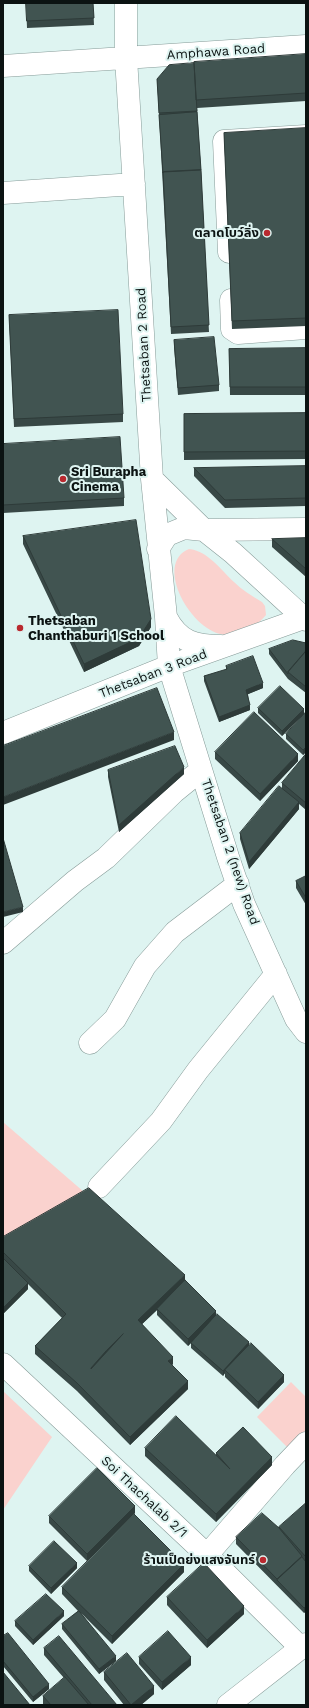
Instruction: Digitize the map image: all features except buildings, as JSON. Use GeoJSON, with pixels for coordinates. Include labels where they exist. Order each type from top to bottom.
{"type":"FeatureCollection","features":[{"type":"Feature","properties":{"kind":"street","name":"Thetsaban 2 Road"},"geometry":{"type":"LineString","coordinates":[[126,3],[126,58],[152,479],[158,549]]}},
{"type":"Feature","properties":{"kind":"street","name":"Amphawa Road"},"geometry":{"type":"LineString","coordinates":[[3,66],[306,46]]}},
{"type":"Feature","properties":{"kind":"street"},"geometry":{"type":"LineString","coordinates":[[306,136],[224,141],[232,329],[238,333],[306,328]]}},
{"type":"Feature","properties":{"kind":"street"},"geometry":{"type":"LineString","coordinates":[[3,193],[134,184]]}},
{"type":"Feature","properties":{"kind":"street"},"geometry":{"type":"LineString","coordinates":[[152,479],[204,530],[233,553],[305,619]]}},
{"type":"Feature","properties":{"kind":"street"},"geometry":{"type":"LineString","coordinates":[[226,646],[201,645],[186,640],[172,630],[166,617],[158,549],[167,535],[184,528],[204,530],[306,529]]}},
{"type":"Feature","properties":{"kind":"street"},"geometry":{"type":"LineString","coordinates":[[264,631],[269,625],[276,611],[276,602],[271,588]]}},
{"type":"Feature","properties":{"kind":"street","name":"Thetsaban 2 (new) Road"},"geometry":{"type":"LineString","coordinates":[[166,617],[169,666],[244,904],[296,1019],[306,1032]]}},
{"type":"Feature","properties":{"kind":"street","name":"Thetsaban 3 Road"},"geometry":{"type":"LineString","coordinates":[[3,733],[169,666],[264,631],[305,619]]}},
{"type":"Feature","properties":{"kind":"street"},"geometry":{"type":"LineString","coordinates":[[3,943],[75,881],[110,854],[174,792],[201,770]]}},
{"type":"Feature","properties":{"kind":"street"},"geometry":{"type":"LineString","coordinates":[[90,1043],[115,1019],[145,966],[175,932],[238,884]]}},
{"type":"Feature","properties":{"kind":"street"},"geometry":{"type":"LineString","coordinates":[[100,1187],[161,1121],[198,1070],[276,974]]}},
{"type":"Feature","properties":{"kind":"street","name":"Soi Thachalab 2/1"},"geometry":{"type":"LineString","coordinates":[[3,1364],[303,1646]]}},
{"type":"Feature","properties":{"kind":"street"},"geometry":{"type":"LineString","coordinates":[[207,1555],[306,1443]]}},
{"type":"Feature","properties":{"kind":"street"},"geometry":{"type":"LineString","coordinates":[[228,1705],[303,1646]]}},
{"type":"Feature","properties":{"kind":"shaded area"},"geometry":{"type":"Polygon","coordinates":[[[189,549],[196,550],[208,557],[240,588],[262,602],[265,606],[266,615],[254,625],[228,635],[213,631],[200,623],[189,611],[176,582],[175,568],[179,557],[189,549]]]}},
{"type":"Feature","properties":{"kind":"shaded area"},"geometry":{"type":"Polygon","coordinates":[[[3,1122],[84,1192],[3,1239],[3,1122]]]}},
{"type":"Feature","properties":{"kind":"shaded area"},"geometry":{"type":"Polygon","coordinates":[[[291,1382],[306,1397],[306,1430],[288,1448],[257,1417],[291,1382]]]}},
{"type":"Feature","properties":{"kind":"shaded area"},"geometry":{"type":"Polygon","coordinates":[[[3,1391],[52,1437],[3,1510],[3,1391]]]}},
{"type":"Feature","properties":{"kind":"place","name":"ตลาดโบว์ลิ่ง"},"geometry":{"type":"Point","coordinates":[267,233]}},
{"type":"Feature","properties":{"kind":"place","name":"Sri Burapha Cinema"},"geometry":{"type":"Point","coordinates":[63,479]}},
{"type":"Feature","properties":{"kind":"place","name":"Thetsaban Chanthaburi 1 School"},"geometry":{"type":"Point","coordinates":[20,628]}},
{"type":"Feature","properties":{"kind":"place","name":"ร้านเป็ดย่งแสงจันทร์"},"geometry":{"type":"Point","coordinates":[263,1560]}}]}
